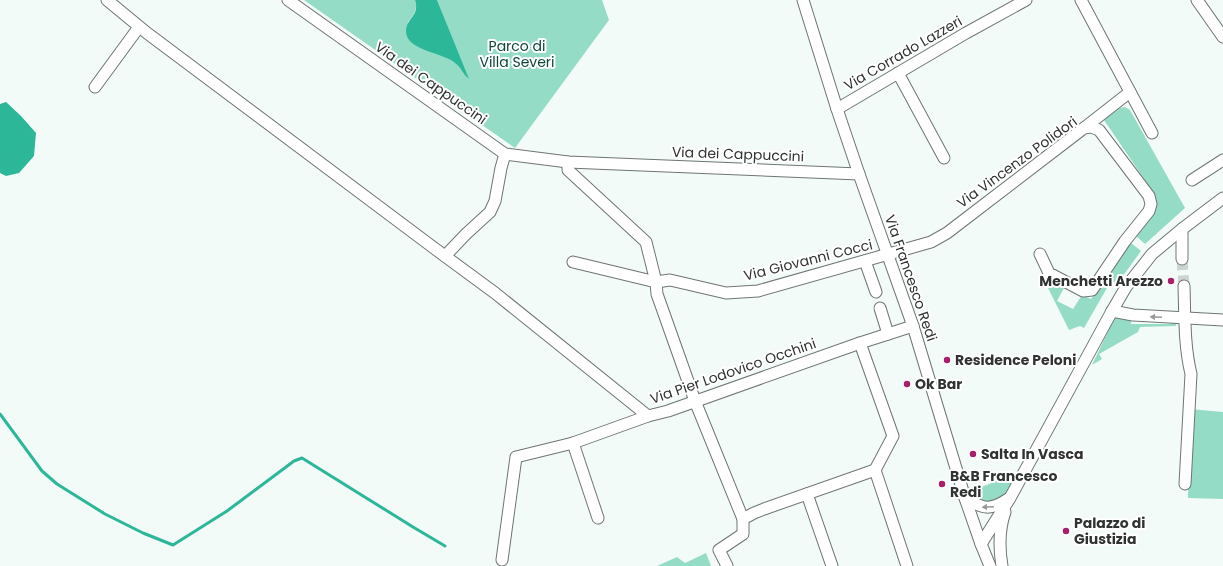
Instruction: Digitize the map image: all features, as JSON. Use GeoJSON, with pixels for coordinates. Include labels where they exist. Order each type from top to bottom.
{"type":"FeatureCollection","features":[{"type":"Feature","properties":{"kind":"street","name":"Via Pier Lodovico Occhini"},"geometry":{"type":"LineString","coordinates":[[107,0],[139,27],[495,293],[648,416],[668,411],[860,343],[913,326]]}},
{"type":"Feature","properties":{"kind":"street","name":"Via dei Cappuccini"},"geometry":{"type":"LineString","coordinates":[[288,0],[505,154],[568,162],[859,174]]}},
{"type":"Feature","properties":{"kind":"street","name":"Via Francesco Redi"},"geometry":{"type":"LineString","coordinates":[[803,0],[837,109],[913,326],[965,498],[990,566]]}},
{"type":"Feature","properties":{"kind":"street","name":"Via Corrado Lazzeri"},"geometry":{"type":"LineString","coordinates":[[837,109],[1026,0]]}},
{"type":"Feature","properties":{"kind":"street"},"geometry":{"type":"LineString","coordinates":[[1080,0],[1152,133]]}},
{"type":"Feature","properties":{"kind":"street"},"geometry":{"type":"LineString","coordinates":[[1196,0],[1223,37]]}},
{"type":"Feature","properties":{"kind":"street"},"geometry":{"type":"LineString","coordinates":[[95,87],[139,27]]}},
{"type":"Feature","properties":{"kind":"street"},"geometry":{"type":"LineString","coordinates":[[898,73],[944,158]]}},
{"type":"Feature","properties":{"kind":"street"},"geometry":{"type":"LineString","coordinates":[[1084,128],[1130,92]]}},
{"type":"Feature","properties":{"kind":"street","name":"Via Vincenzo Polidori"},"geometry":{"type":"LineString","coordinates":[[887,255],[931,242],[947,233],[1084,128],[1091,127],[1099,130],[1149,196],[1151,204],[1149,211],[1125,241],[1092,290],[1083,291],[1049,273],[1040,254]]}},
{"type":"Feature","properties":{"kind":"street"},"geometry":{"type":"LineString","coordinates":[[445,256],[490,212],[495,201],[505,154]]}},
{"type":"Feature","properties":{"kind":"street"},"geometry":{"type":"LineString","coordinates":[[1192,180],[1223,160]]}},
{"type":"Feature","properties":{"kind":"street"},"geometry":{"type":"LineString","coordinates":[[568,162],[568,170],[646,242],[656,282],[656,294],[695,401],[743,520],[743,534],[720,550],[727,566]]}},
{"type":"Feature","properties":{"kind":"street"},"geometry":{"type":"LineString","coordinates":[[981,544],[1010,498],[1126,287],[1152,254],[1223,198]]}},
{"type":"Feature","properties":{"kind":"street"},"geometry":{"type":"LineString","coordinates":[[1182,229],[1182,259]]}},
{"type":"Feature","properties":{"kind":"street","name":"Via Giovanni Cocci"},"geometry":{"type":"LineString","coordinates":[[573,262],[656,282],[670,280],[726,293],[758,291],[887,255]]}},
{"type":"Feature","properties":{"kind":"street"},"geometry":{"type":"LineString","coordinates":[[865,261],[876,292]]}},
{"type":"Feature","properties":{"kind":"street"},"geometry":{"type":"LineString","coordinates":[[1184,286],[1186,350],[1190,374],[1185,484]]}},
{"type":"Feature","properties":{"kind":"street"},"geometry":{"type":"LineString","coordinates":[[880,308],[888,334]]}},
{"type":"Feature","properties":{"kind":"street"},"geometry":{"type":"LineString","coordinates":[[1112,311],[1132,315],[1223,320]]}},
{"type":"Feature","properties":{"kind":"street"},"geometry":{"type":"LineString","coordinates":[[743,520],[764,509],[875,470],[893,436],[860,343]]}},
{"type":"Feature","properties":{"kind":"street"},"geometry":{"type":"LineString","coordinates":[[502,560],[516,457],[573,443],[648,416]]}},
{"type":"Feature","properties":{"kind":"street"},"geometry":{"type":"LineString","coordinates":[[573,443],[598,518]]}},
{"type":"Feature","properties":{"kind":"street"},"geometry":{"type":"LineString","coordinates":[[875,470],[907,566]]}},
{"type":"Feature","properties":{"kind":"street"},"geometry":{"type":"LineString","coordinates":[[807,494],[832,566]]}},
{"type":"Feature","properties":{"kind":"street"},"geometry":{"type":"LineString","coordinates":[[965,498],[981,507],[990,508],[1010,498]]}},
{"type":"Feature","properties":{"kind":"street"},"geometry":{"type":"LineString","coordinates":[[1002,566],[1000,550],[1002,521],[1010,498]]}},
{"type":"Feature","properties":{"kind":"green space","name":"Parco di Villa Severi"},"geometry":{"type":"Polygon","coordinates":[[[304,0],[415,0],[415,12],[408,22],[446,57],[456,63],[468,79],[437,0],[602,0],[609,20],[515,148],[304,0]]]}},
{"type":"Feature","properties":{"kind":"green space"},"geometry":{"type":"Polygon","coordinates":[[[1125,107],[1130,110],[1185,208],[1145,244],[1136,236],[1152,217],[1154,212],[1155,200],[1153,192],[1104,120],[1120,108],[1125,107]]]}},
{"type":"Feature","properties":{"kind":"green space"},"geometry":{"type":"Polygon","coordinates":[[[1130,242],[1141,251],[1117,284],[1111,281],[1084,328],[1080,326],[1069,330],[1043,278],[1047,276],[1065,286],[1057,301],[1073,309],[1082,295],[1091,299],[1130,242]]]}},
{"type":"Feature","properties":{"kind":"green space"},"geometry":{"type":"Polygon","coordinates":[[[1119,316],[1131,317],[1131,324],[1170,324],[1171,318],[1176,319],[1176,326],[1140,327],[1138,332],[1099,354],[1102,359],[1092,365],[1114,319],[1119,316]]]}},
{"type":"Feature","properties":{"kind":"green space"},"geometry":{"type":"Polygon","coordinates":[[[1190,409],[1223,412],[1223,499],[1188,498],[1190,409]]]}},
{"type":"Feature","properties":{"kind":"green space"},"geometry":{"type":"Polygon","coordinates":[[[1014,474],[1017,475],[1004,497],[993,504],[976,499],[970,493],[966,485],[974,490],[1014,474]]]}},
{"type":"Feature","properties":{"kind":"green space"},"geometry":{"type":"Polygon","coordinates":[[[706,553],[711,566],[657,566],[677,557],[685,563],[706,553]]]}},
{"type":"Feature","properties":{"kind":"shaded area"},"geometry":{"type":"Polygon","coordinates":[[[415,0],[437,0],[469,79],[455,63],[449,59],[418,47],[408,38],[406,31],[407,26],[416,10],[415,0]]]}},
{"type":"Feature","properties":{"kind":"shaded area"},"geometry":{"type":"Polygon","coordinates":[[[6,102],[36,133],[34,156],[19,173],[6,176],[0,173],[0,104],[6,102]]]}},
{"type":"Feature","properties":{"kind":"waterway"},"geometry":{"type":"LineString","coordinates":[[0,414],[42,471],[57,484],[105,514],[143,533],[173,545],[227,511],[294,461],[302,458],[445,546]]}},
{"type":"Feature","properties":{"kind":"tunnel"},"geometry":{"type":"LineString","coordinates":[[1182,259],[1184,286]]}},
{"type":"Feature","properties":{"kind":"place","name":"Menchetti Arezzo"},"geometry":{"type":"Point","coordinates":[1171,281]}},
{"type":"Feature","properties":{"kind":"place","name":"Residence Peloni"},"geometry":{"type":"Point","coordinates":[947,360]}},
{"type":"Feature","properties":{"kind":"place","name":"Ok Bar"},"geometry":{"type":"Point","coordinates":[907,384]}},
{"type":"Feature","properties":{"kind":"place","name":"Salta In Vasca"},"geometry":{"type":"Point","coordinates":[973,454]}},
{"type":"Feature","properties":{"kind":"place","name":"B&B Francesco Redi"},"geometry":{"type":"Point","coordinates":[942,484]}},
{"type":"Feature","properties":{"kind":"place","name":"Palazzo di Giustizia"},"geometry":{"type":"Point","coordinates":[1066,531]}}]}
